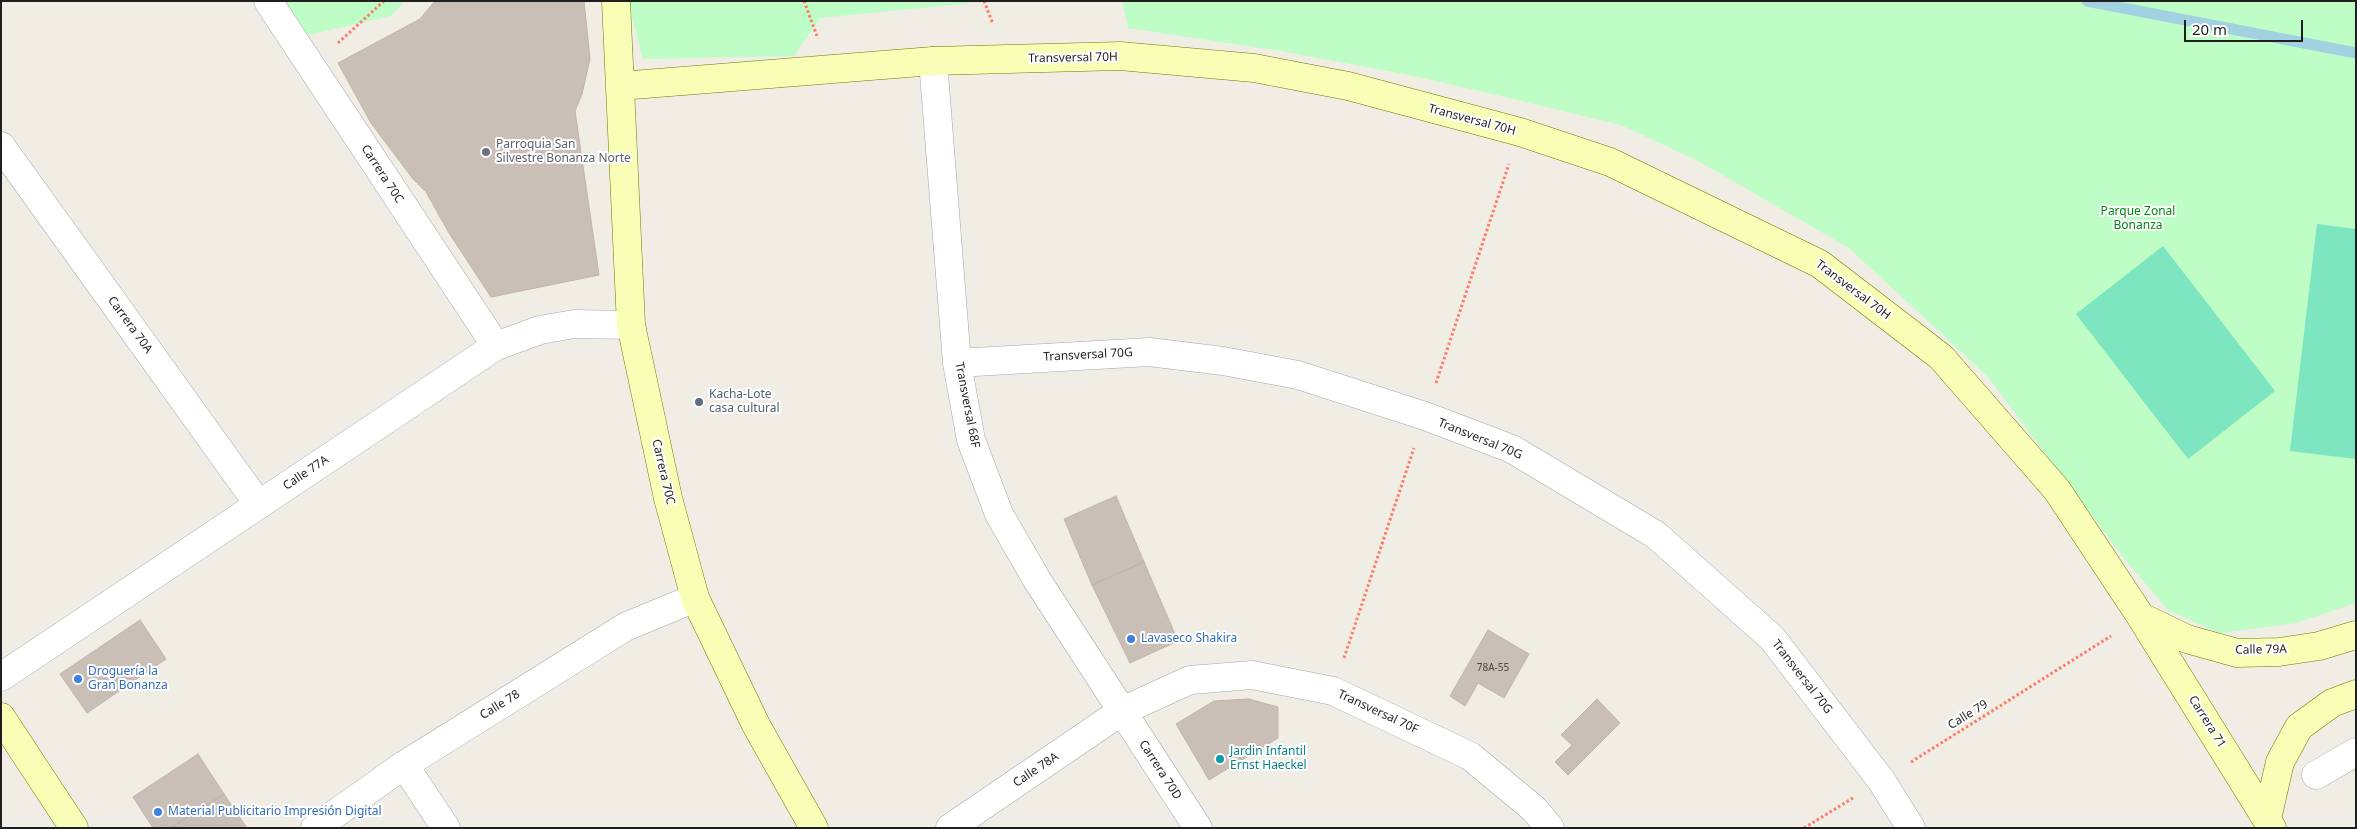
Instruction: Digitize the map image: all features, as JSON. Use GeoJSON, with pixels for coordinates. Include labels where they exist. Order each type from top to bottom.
{"type":"FeatureCollection","features":[{"type":"Feature","properties":{"kind":"street","name":"Carrera 70C"},"geometry":{"type":"LineString","coordinates":[[268,1],[496,346]]}},
{"type":"Feature","properties":{"kind":"street","name":"Carrera 70C"},"geometry":{"type":"LineString","coordinates":[[616,1],[631,325],[668,498],[695,598],[756,726],[814,828]]}},
{"type":"Feature","properties":{"kind":"street","name":"Transversal 70H"},"geometry":{"type":"LineString","coordinates":[[620,86],[933,61],[1120,56],[1254,68],[1348,86],[1520,132],[1610,162],[1820,264],[1941,357],[2057,490],[2140,617]]}},
{"type":"Feature","properties":{"kind":"street","name":"Transversal 68F"},"geometry":{"type":"LineString","coordinates":[[933,61],[958,363],[971,440],[999,514],[1036,580],[1122,712]]}},
{"type":"Feature","properties":{"kind":"street","name":"Carrera 70A"},"geometry":{"type":"LineString","coordinates":[[1,146],[259,505]]}},
{"type":"Feature","properties":{"kind":"street","name":"Calle 77A"},"geometry":{"type":"LineString","coordinates":[[1,677],[496,346],[540,330],[574,324],[631,325]]}},
{"type":"Feature","properties":{"kind":"street","name":"Transversal 70G"},"geometry":{"type":"LineString","coordinates":[[958,363],[1149,352],[1223,361],[1298,376],[1425,416],[1512,449],[1656,535],[1772,638],[1881,780],[1911,828]]}},
{"type":"Feature","properties":{"kind":"street","name":"Calle 78"},"geometry":{"type":"LineString","coordinates":[[315,828],[404,765],[625,627],[695,598]]}},
{"type":"Feature","properties":{"kind":"street","name":"Calle 79A"},"geometry":{"type":"LineString","coordinates":[[2140,617],[2187,639],[2237,653],[2279,652],[2319,646],[2356,635]]}},
{"type":"Feature","properties":{"kind":"street","name":"Carrera 71"},"geometry":{"type":"LineString","coordinates":[[2140,617],[2270,823]]}},
{"type":"Feature","properties":{"kind":"street","name":"Transversal 70F"},"geometry":{"type":"LineString","coordinates":[[1122,712],[1190,680],[1252,675],[1333,691],[1470,756],[1534,808],[1550,828]]}},
{"type":"Feature","properties":{"kind":"street"},"geometry":{"type":"LineString","coordinates":[[2270,823],[2280,762],[2299,727],[2332,703],[2356,694]]}},
{"type":"Feature","properties":{"kind":"street","name":"Calle 78A"},"geometry":{"type":"LineString","coordinates":[[950,828],[1122,712]]}},
{"type":"Feature","properties":{"kind":"street","name":"Carrera 70D"},"geometry":{"type":"LineString","coordinates":[[1122,712],[1198,828]]}},
{"type":"Feature","properties":{"kind":"street"},"geometry":{"type":"LineString","coordinates":[[1,717],[74,828]]}},
{"type":"Feature","properties":{"kind":"street"},"geometry":{"type":"LineString","coordinates":[[2316,775],[2356,752]]}},
{"type":"Feature","properties":{"kind":"street"},"geometry":{"type":"LineString","coordinates":[[404,765],[446,828]]}},
{"type":"Feature","properties":{"kind":"path"},"geometry":{"type":"LineString","coordinates":[[334,46],[384,1]]}},
{"type":"Feature","properties":{"kind":"path","name":"Calle 79"},"geometry":{"type":"LineString","coordinates":[[1804,828],[2140,617]]}},
{"type":"Feature","properties":{"kind":"green space"},"geometry":{"type":"Polygon","coordinates":[[[284,1],[405,1],[391,16],[308,35],[284,1]]]}},
{"type":"Feature","properties":{"kind":"green space"},"geometry":{"type":"Polygon","coordinates":[[[628,1],[992,1],[820,18],[794,56],[643,59],[628,1]]]}},
{"type":"Feature","properties":{"kind":"green space","name":"Parque Zonal Bonanza"},"geometry":{"type":"Polygon","coordinates":[[[1122,1],[2356,1],[2356,603],[2296,623],[2219,633],[2168,610],[2127,562],[1987,376],[1849,248],[1700,162],[1621,125],[1497,95],[1414,76],[1281,51],[1128,28],[1122,1]]]}},
{"type":"Feature","properties":{"kind":"green space"},"geometry":{"type":"Polygon","coordinates":[[[2317,224],[2356,229],[2356,459],[2290,451],[2317,224]]]}},
{"type":"Feature","properties":{"kind":"green space"},"geometry":{"type":"Polygon","coordinates":[[[2163,246],[2275,391],[2188,459],[2076,314],[2163,246]]]}},
{"type":"Feature","properties":{"kind":"building","name":"Parroquia San Silvestre Bonanza Norte"},"geometry":{"type":"Polygon","coordinates":[[[435,1],[584,1],[590,59],[582,94],[575,111],[599,275],[491,297],[449,233],[426,192],[413,179],[371,123],[338,63],[420,19],[435,1]]]}},
{"type":"Feature","properties":{"kind":"building"},"geometry":{"type":"Polygon","coordinates":[[[1116,496],[1144,562],[1092,585],[1064,519],[1116,496]]]}},
{"type":"Feature","properties":{"kind":"building"},"geometry":{"type":"Polygon","coordinates":[[[1144,562],[1178,641],[1130,663],[1092,585],[1144,562]]]}},
{"type":"Feature","properties":{"kind":"building"},"geometry":{"type":"Polygon","coordinates":[[[140,620],[166,659],[87,713],[60,674],[140,620]]]}},
{"type":"Feature","properties":{"kind":"building"},"geometry":{"type":"Polygon","coordinates":[[[1488,630],[1529,654],[1504,698],[1478,683],[1465,706],[1450,696],[1488,630]]]}},
{"type":"Feature","properties":{"kind":"building","name":"Jardin Infantil Ernst Haeckel"},"geometry":{"type":"Polygon","coordinates":[[[1249,699],[1278,707],[1278,738],[1209,780],[1176,724],[1214,701],[1249,699]]]}},
{"type":"Feature","properties":{"kind":"building"},"geometry":{"type":"Polygon","coordinates":[[[1597,699],[1620,723],[1568,775],[1555,762],[1572,745],[1561,735],[1597,699]]]}},
{"type":"Feature","properties":{"kind":"building"},"geometry":{"type":"Polygon","coordinates":[[[198,754],[224,794],[171,828],[153,828],[133,797],[198,754]]]}},
{"type":"Feature","properties":{"kind":"building"},"geometry":{"type":"Polygon","coordinates":[[[224,794],[247,828],[171,828],[224,794]]]}},
{"type":"Feature","properties":{"kind":"waterway"},"geometry":{"type":"LineString","coordinates":[[2087,1],[2356,53]]}},
{"type":"Feature","properties":{"kind":"place","name":"Parroquia San Silvestre Bonanza Norte"},"geometry":{"type":"Point","coordinates":[486,152]}},
{"type":"Feature","properties":{"kind":"place","name":"Kacha-Lote casa cultural"},"geometry":{"type":"Point","coordinates":[699,402]}},
{"type":"Feature","properties":{"kind":"place","name":"Lavaseco Shakira"},"geometry":{"type":"Point","coordinates":[1131,639]}},
{"type":"Feature","properties":{"kind":"place","name":"Droguería la Gran Bonanza"},"geometry":{"type":"Point","coordinates":[78,679]}},
{"type":"Feature","properties":{"kind":"place","name":"Jardin Infantil Ernst Haeckel"},"geometry":{"type":"Point","coordinates":[1220,759]}},
{"type":"Feature","properties":{"kind":"place","name":"Material Publicitario Impresión Digital"},"geometry":{"type":"Point","coordinates":[158,812]}}]}
